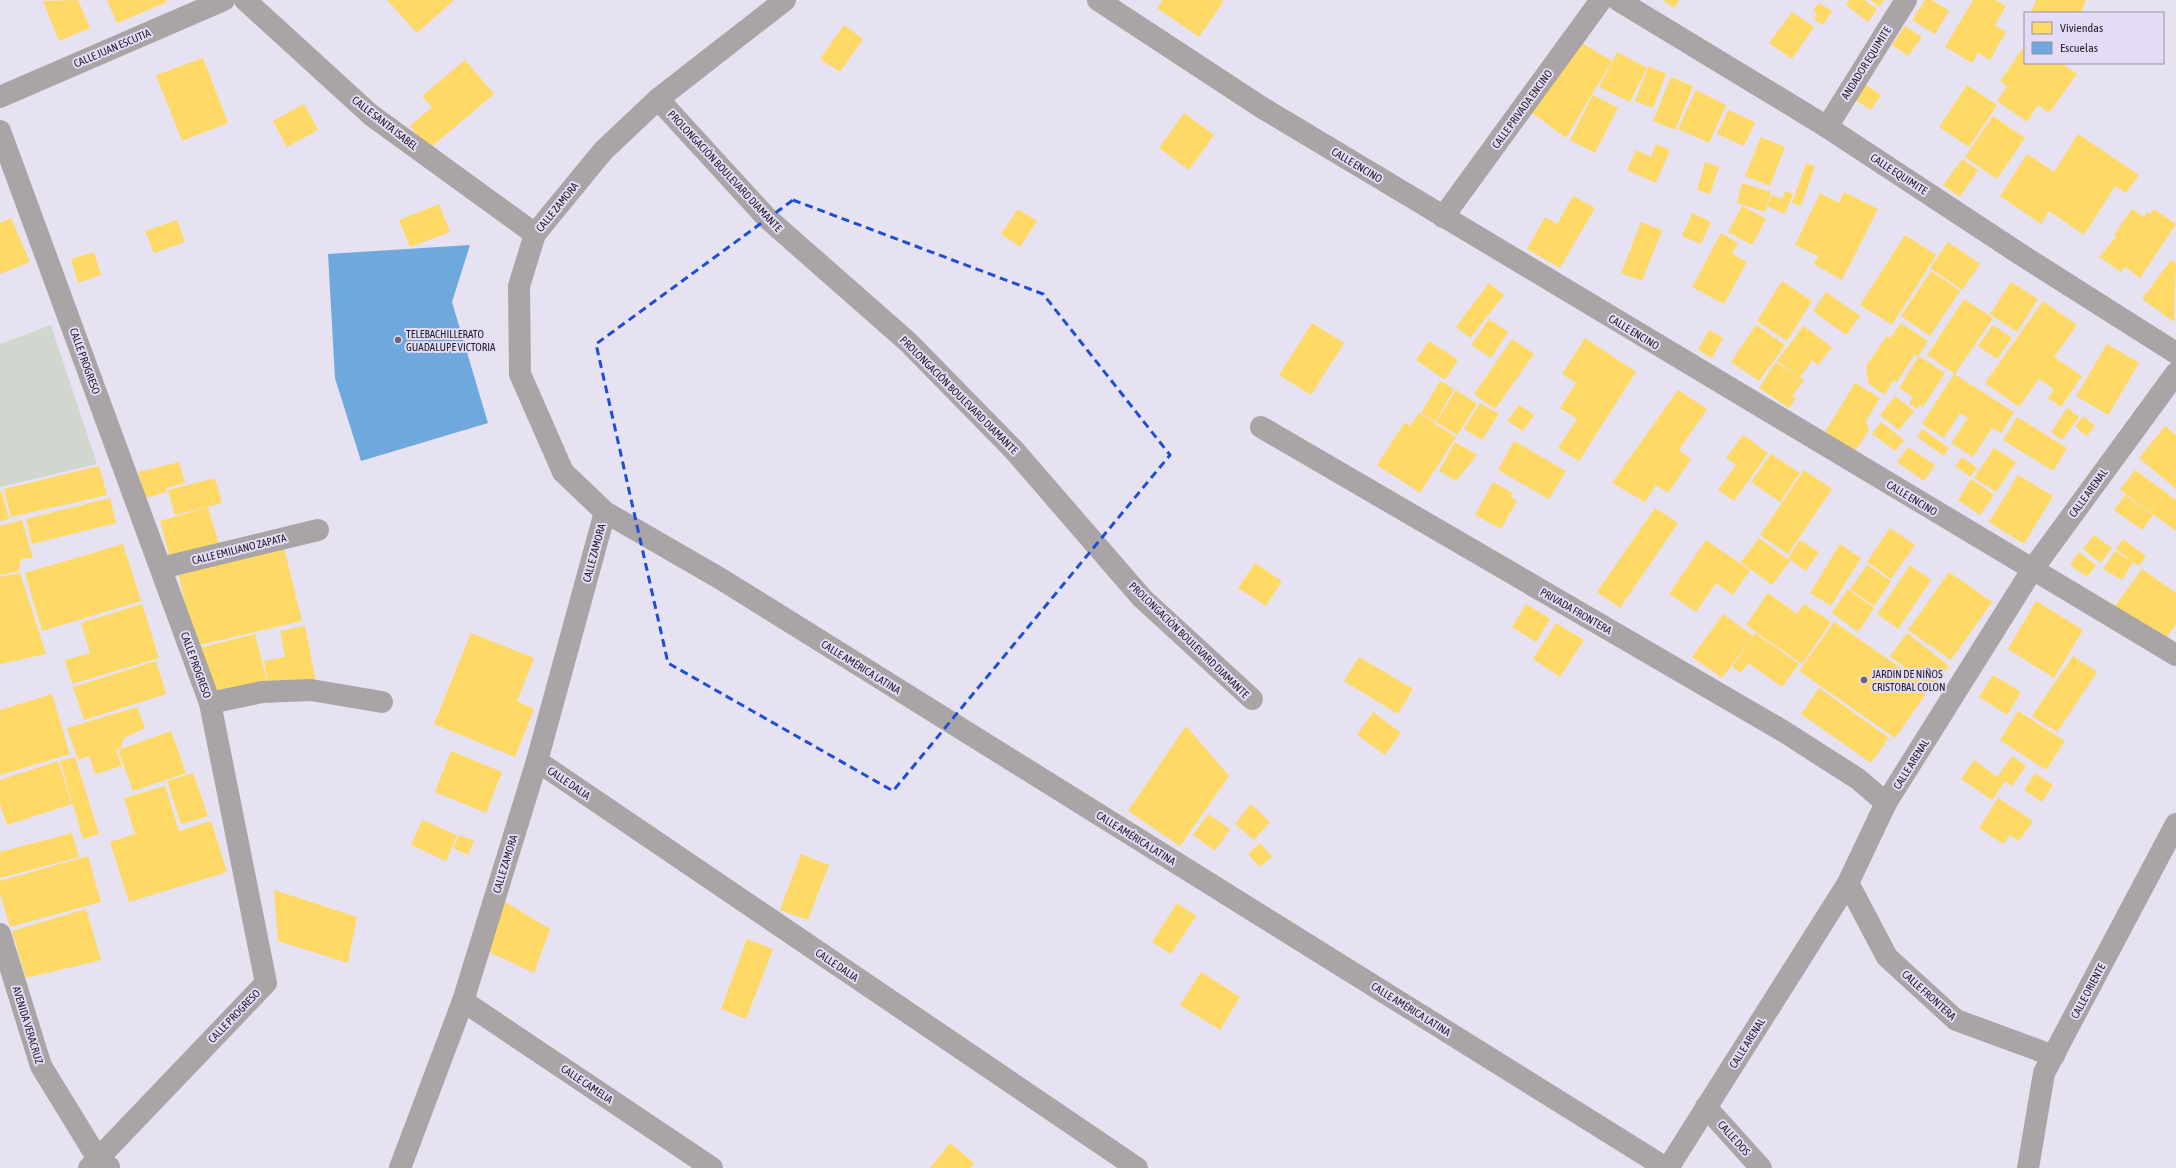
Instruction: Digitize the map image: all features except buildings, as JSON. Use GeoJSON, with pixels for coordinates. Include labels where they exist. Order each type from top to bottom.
{"type":"FeatureCollection","features":[{"type":"Feature","properties":{"kind":"street","name":"CALLE JUAN ESCUTIA"},"geometry":{"type":"LineString","coordinates":[[0,96],[224,0]]}},
{"type":"Feature","properties":{"kind":"street","name":"CALLE SANTA ISABEL"},"geometry":{"type":"LineString","coordinates":[[245,0],[371,114],[535,234]]}},
{"type":"Feature","properties":{"kind":"street","name":"CALLE ZAMORA"},"geometry":{"type":"LineString","coordinates":[[400,1168],[463,1001],[537,761],[605,512],[563,472],[520,374],[519,286],[535,234],[603,151],[658,99],[785,0]]}},
{"type":"Feature","properties":{"kind":"street","name":"CALLE ENCINO"},"geometry":{"type":"LineString","coordinates":[[1098,0],[1261,107],[2176,655]]}},
{"type":"Feature","properties":{"kind":"street","name":"CALLE PRIVADA ENCINO"},"geometry":{"type":"LineString","coordinates":[[1443,217],[1601,0]]}},
{"type":"Feature","properties":{"kind":"street","name":"CALLE EQUIMITE"},"geometry":{"type":"LineString","coordinates":[[1618,0],[1827,127],[2023,256],[2176,353]]}},
{"type":"Feature","properties":{"kind":"street","name":"ANDADOR EQUIMITE"},"geometry":{"type":"LineString","coordinates":[[1827,127],[1906,0]]}},
{"type":"Feature","properties":{"kind":"street","name":"PROLONGACIÓN BOULEVARD DIAMANTE"},"geometry":{"type":"LineString","coordinates":[[658,99],[767,218],[908,342],[1013,449],[1142,598],[1252,700]]}},
{"type":"Feature","properties":{"kind":"street","name":"CALLE PROGRESO"},"geometry":{"type":"LineString","coordinates":[[0,130],[210,703],[266,983],[99,1165]]}},
{"type":"Feature","properties":{"kind":"street","name":"CALLE ARENAL"},"geometry":{"type":"LineString","coordinates":[[1667,1168],[1848,883],[1886,803],[2032,570],[2176,373]]}},
{"type":"Feature","properties":{"kind":"street","name":"PRIVADA FRONTERA"},"geometry":{"type":"LineString","coordinates":[[1261,427],[1783,731],[1858,779],[1886,803]]}},
{"type":"Feature","properties":{"kind":"street","name":"CALLE AMÉRICA LATINA"},"geometry":{"type":"LineString","coordinates":[[605,512],[728,583],[1667,1168]]}},
{"type":"Feature","properties":{"kind":"street","name":"CALLE EMILIANO ZAPATA"},"geometry":{"type":"LineString","coordinates":[[161,568],[318,530]]}},
{"type":"Feature","properties":{"kind":"street"},"geometry":{"type":"LineString","coordinates":[[210,703],[262,692],[311,690],[382,702]]}},
{"type":"Feature","properties":{"kind":"street","name":"CALLE DALIA"},"geometry":{"type":"LineString","coordinates":[[537,761],[1137,1168]]}},
{"type":"Feature","properties":{"kind":"street","name":"CALLE ORIENTE"},"geometry":{"type":"LineString","coordinates":[[2028,1168],[2044,1073],[2176,824]]}},
{"type":"Feature","properties":{"kind":"street","name":"CALLE FRONTERA"},"geometry":{"type":"LineString","coordinates":[[1848,883],[1887,957],[1956,1020],[2054,1056]]}},
{"type":"Feature","properties":{"kind":"street","name":"AVENIDA VERACRUZ"},"geometry":{"type":"LineString","coordinates":[[0,934],[41,1066],[99,1165]]}},
{"type":"Feature","properties":{"kind":"street","name":"CALLE CAMELIA"},"geometry":{"type":"LineString","coordinates":[[463,1001],[712,1168]]}},
{"type":"Feature","properties":{"kind":"street","name":"CALLE DOS"},"geometry":{"type":"LineString","coordinates":[[1706,1107],[1761,1168]]}},
{"type":"Feature","properties":{"kind":"highlighted area"},"geometry":{"type":"Polygon","coordinates":[[[793,200],[1043,294],[1170,455],[893,791],[668,663],[596,344],[793,200]]]}},
{"type":"Feature","properties":{"kind":"shaded area"},"geometry":{"type":"Polygon","coordinates":[[[51,325],[97,464],[0,487],[0,344],[51,325]]]}},
{"type":"Feature","properties":{"kind":"place","name":"TELEBACHILLERATO GUADALUPE VICTORIA"},"geometry":{"type":"Point","coordinates":[398,340]}},
{"type":"Feature","properties":{"kind":"place","name":"JARDIN DE NIÑOS CRISTOBAL COLON"},"geometry":{"type":"Point","coordinates":[1864,680]}}]}
